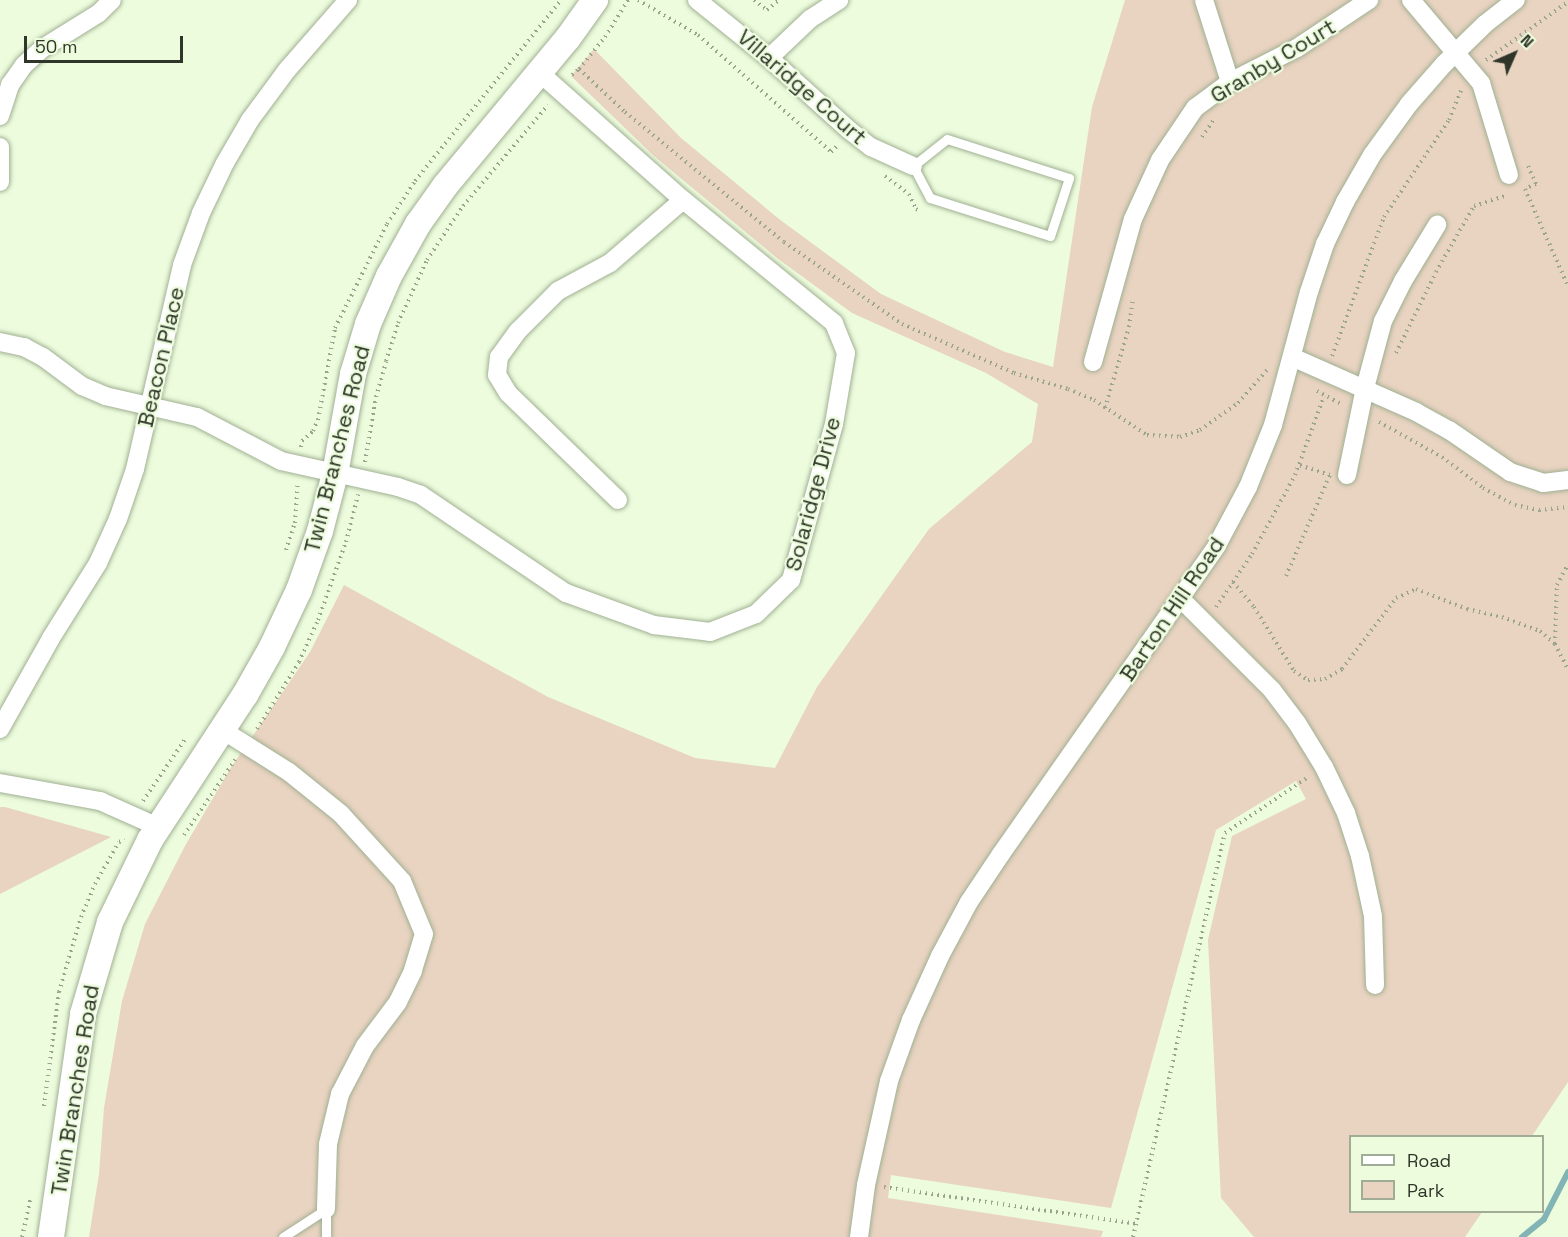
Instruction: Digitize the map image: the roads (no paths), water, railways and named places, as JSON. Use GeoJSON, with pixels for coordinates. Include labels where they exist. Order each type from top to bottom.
{"type":"FeatureCollection","features":[{"type":"Feature","properties":{"kind":"main road","name":"Twin Branches Road"},"geometry":{"type":"LineString","coordinates":[[51,1237],[82,1014],[110,922],[131,874],[158,826],[224,731],[273,647],[299,590],[320,531],[335,474],[353,374],[368,324],[389,276],[418,224],[445,186],[540,73],[595,0]]}},
{"type":"Feature","properties":{"kind":"street"},"geometry":{"type":"LineString","coordinates":[[0,116],[10,85],[24,65],[43,48],[99,14],[112,0]]}},
{"type":"Feature","properties":{"kind":"street","name":"Beacon Place"},"geometry":{"type":"LineString","coordinates":[[0,729],[102,554],[118,519],[135,469],[182,265],[201,213],[225,163],[250,120],[287,70],[348,0]]}},
{"type":"Feature","properties":{"kind":"street","name":"Villaridge Court"},"geometry":{"type":"LineString","coordinates":[[697,0],[769,58],[849,130],[872,147],[913,166]]}},
{"type":"Feature","properties":{"kind":"street"},"geometry":{"type":"LineString","coordinates":[[769,58],[810,19],[839,0]]}},
{"type":"Feature","properties":{"kind":"street"},"geometry":{"type":"LineString","coordinates":[[1204,0],[1230,82]]}},
{"type":"Feature","properties":{"kind":"street","name":"Granby Court"},"geometry":{"type":"LineString","coordinates":[[1093,362],[1133,219],[1160,160],[1195,108],[1230,82],[1297,48],[1369,0]]}},
{"type":"Feature","properties":{"kind":"street"},"geometry":{"type":"LineString","coordinates":[[1411,0],[1481,83],[1509,175]]}},
{"type":"Feature","properties":{"kind":"street","name":"Barton Hill Road"},"geometry":{"type":"LineString","coordinates":[[860,1237],[866,1185],[890,1081],[911,1020],[940,956],[969,902],[1001,854],[1217,545],[1248,487],[1273,425],[1309,292],[1325,244],[1345,202],[1372,155],[1409,104],[1455,53],[1516,0]]}},
{"type":"Feature","properties":{"kind":"street","name":"Solaridge Drive"},"geometry":{"type":"LineString","coordinates":[[0,342],[24,347],[105,396],[197,417],[281,461],[398,487],[421,495],[566,593],[654,625],[710,632],[756,614],[791,580],[834,424],[846,353],[834,323],[683,200],[540,73]]}},
{"type":"Feature","properties":{"kind":"street"},"geometry":{"type":"LineString","coordinates":[[0,147],[0,182]]}},
{"type":"Feature","properties":{"kind":"street"},"geometry":{"type":"LineString","coordinates":[[618,500],[507,393],[497,375],[499,357],[518,331],[558,291],[610,263],[683,200]]}},
{"type":"Feature","properties":{"kind":"street"},"geometry":{"type":"LineString","coordinates":[[1347,475],[1365,388],[1383,321],[1403,281],[1437,225]]}},
{"type":"Feature","properties":{"kind":"street"},"geometry":{"type":"LineString","coordinates":[[1290,363],[1332,373],[1365,388],[1449,430],[1510,472],[1543,483],[1568,480]]}},
{"type":"Feature","properties":{"kind":"street"},"geometry":{"type":"LineString","coordinates":[[1181,599],[1272,690],[1297,723],[1324,766],[1346,813],[1360,856],[1373,916],[1375,985]]}},
{"type":"Feature","properties":{"kind":"street"},"geometry":{"type":"LineString","coordinates":[[224,731],[290,772],[341,814],[402,881],[424,934],[413,971],[398,1002],[365,1046],[340,1094],[328,1144],[326,1209]]}},
{"type":"Feature","properties":{"kind":"street"},"geometry":{"type":"LineString","coordinates":[[0,783],[100,801],[158,826]]}},
{"type":"Feature","properties":{"kind":"lane"},"geometry":{"type":"LineString","coordinates":[[947,139],[1069,178],[1050,236],[930,198],[913,166],[947,139]]}},
{"type":"Feature","properties":{"kind":"lane"},"geometry":{"type":"LineString","coordinates":[[283,1237],[326,1209]]}},
{"type":"Feature","properties":{"kind":"lane"},"geometry":{"type":"LineString","coordinates":[[326,1209],[326,1237]]}},
{"type":"Feature","properties":{"kind":"waterway"},"geometry":{"type":"LineString","coordinates":[[1522,1237],[1544,1219],[1568,1172]]}}]}
